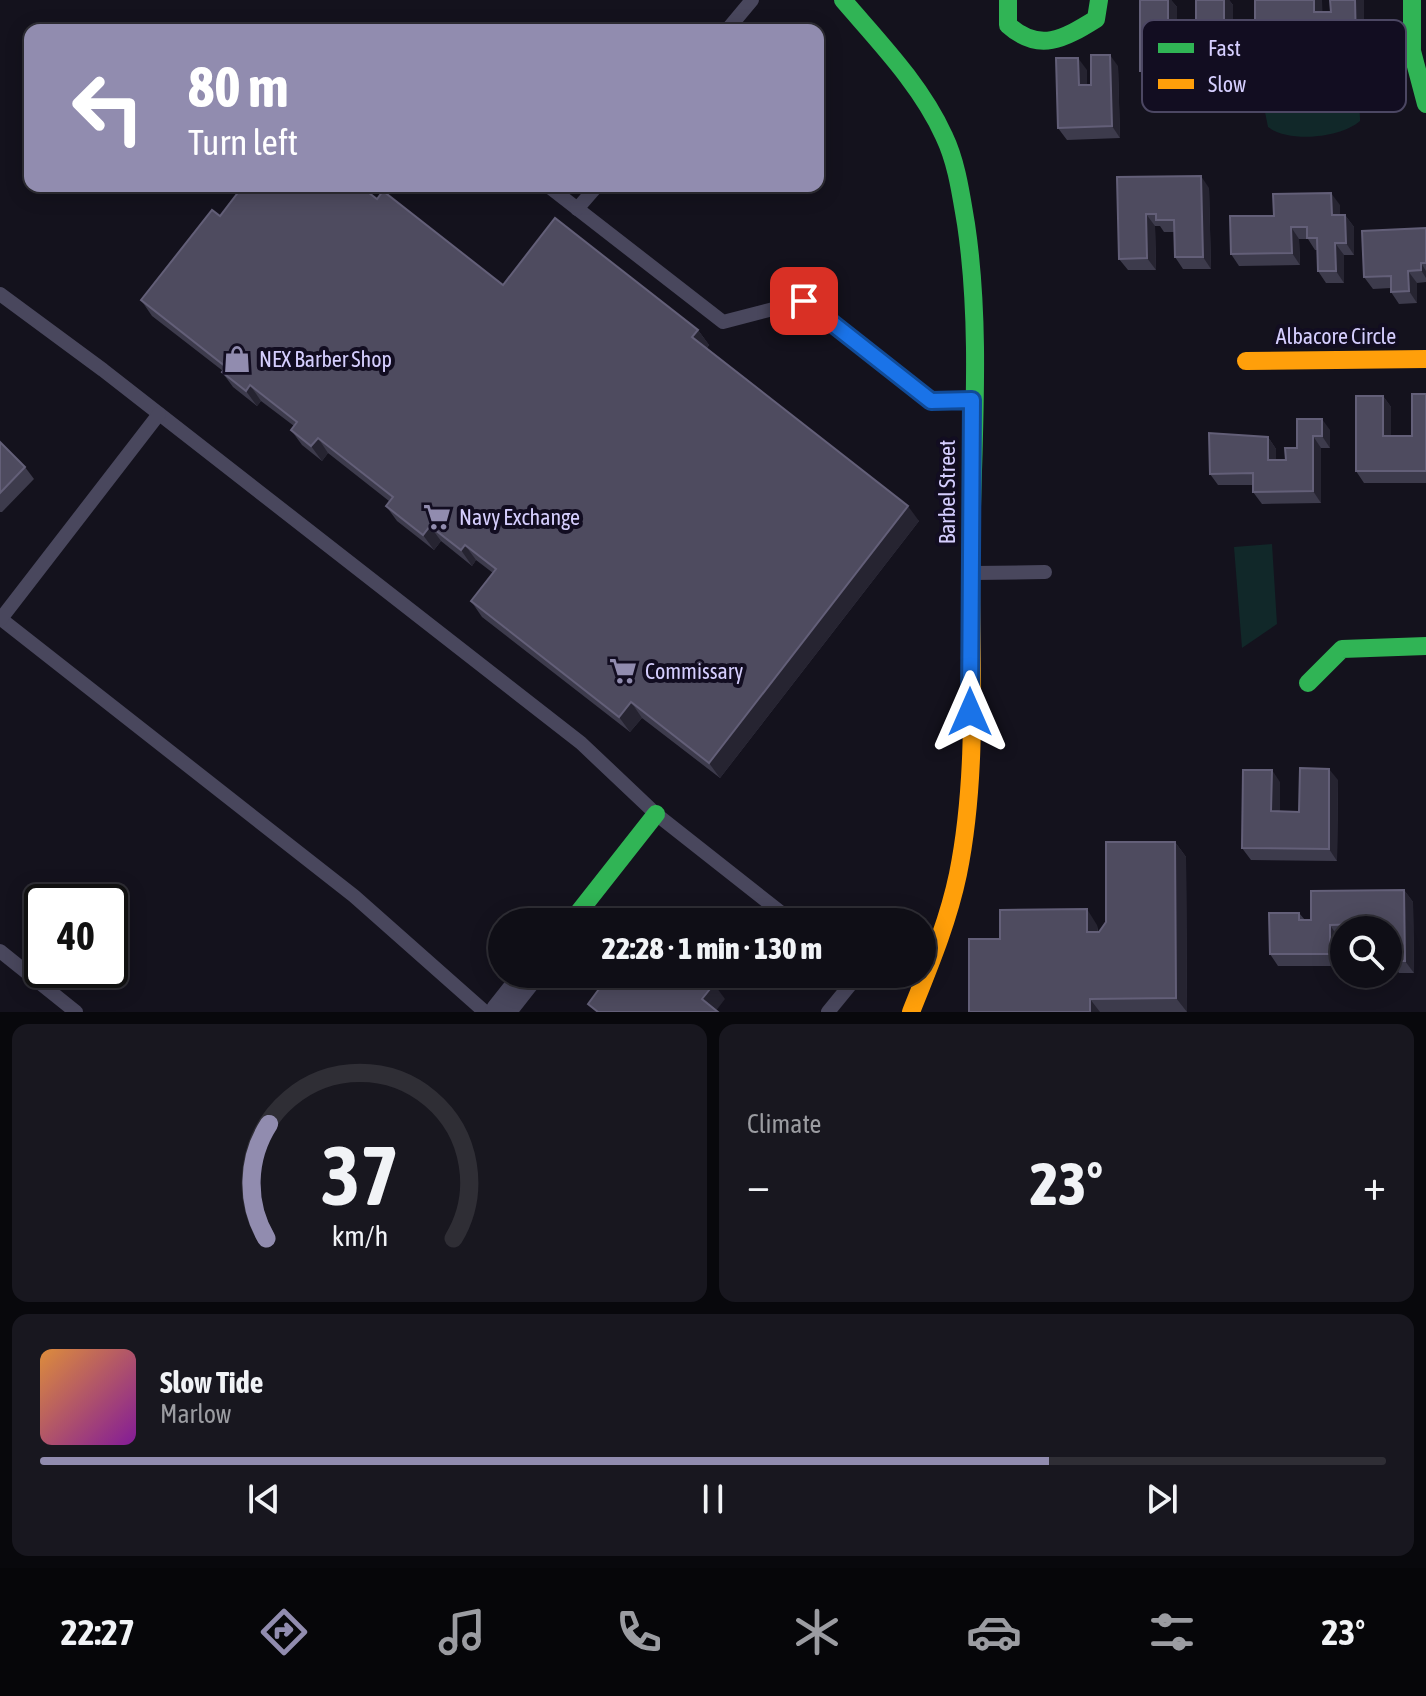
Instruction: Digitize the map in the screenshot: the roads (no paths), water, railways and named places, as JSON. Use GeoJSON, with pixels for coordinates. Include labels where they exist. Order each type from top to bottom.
{"type":"FeatureCollection","features":[{"type":"Feature","properties":{"kind":"street","name":"Barbel Street"},"geometry":{"type":"LineString","coordinates":[[843,0],[913,86],[950,149],[966,214],[972,302],[970,767],[961,858],[941,939],[911,1012]]}},
{"type":"Feature","properties":{"kind":"street"},"geometry":{"type":"LineString","coordinates":[[1008,0],[1008,25],[1028,41],[1050,40],[1078,30],[1096,19],[1099,0]]}},
{"type":"Feature","properties":{"kind":"street"},"geometry":{"type":"LineString","coordinates":[[1412,0],[1412,51],[1426,104]]}},
{"type":"Feature","properties":{"kind":"street","name":"Albacore Circle"},"geometry":{"type":"LineString","coordinates":[[1246,361],[1426,359]]}},
{"type":"Feature","properties":{"kind":"street"},"geometry":{"type":"LineString","coordinates":[[1308,683],[1342,649],[1426,646]]}},
{"type":"Feature","properties":{"kind":"street"},"geometry":{"type":"LineString","coordinates":[[582,908],[656,814]]}},
{"type":"Feature","properties":{"kind":"street"},"geometry":{"type":"LineString","coordinates":[[500,1012],[519,988]]}},
{"type":"Feature","properties":{"kind":"lane"},"geometry":{"type":"LineString","coordinates":[[732,24],[752,0]]}},
{"type":"Feature","properties":{"kind":"lane"},"geometry":{"type":"LineString","coordinates":[[556,192],[723,322],[804,301],[931,401],[972,400]]}},
{"type":"Feature","properties":{"kind":"lane"},"geometry":{"type":"LineString","coordinates":[[577,209],[592,192]]}},
{"type":"Feature","properties":{"kind":"lane"},"geometry":{"type":"LineString","coordinates":[[0,294],[581,743],[656,814],[775,908]]}},
{"type":"Feature","properties":{"kind":"lane"},"geometry":{"type":"LineString","coordinates":[[159,414],[0,620],[354,896],[485,1012]]}},
{"type":"Feature","properties":{"kind":"lane"},"geometry":{"type":"LineString","coordinates":[[971,573],[1045,572]]}},
{"type":"Feature","properties":{"kind":"lane"},"geometry":{"type":"LineString","coordinates":[[0,951],[76,1012]]}},
{"type":"Feature","properties":{"kind":"lane"},"geometry":{"type":"LineString","coordinates":[[828,1012],[848,988]]}},
{"type":"Feature","properties":{"kind":"place","name":"NEX Barber Shop"},"geometry":{"type":"Point","coordinates":[237,359]}},
{"type":"Feature","properties":{"kind":"place","name":"Navy Exchange"},"geometry":{"type":"Point","coordinates":[437,517]}},
{"type":"Feature","properties":{"kind":"place","name":"Commissary"},"geometry":{"type":"Point","coordinates":[623,671]}}]}
